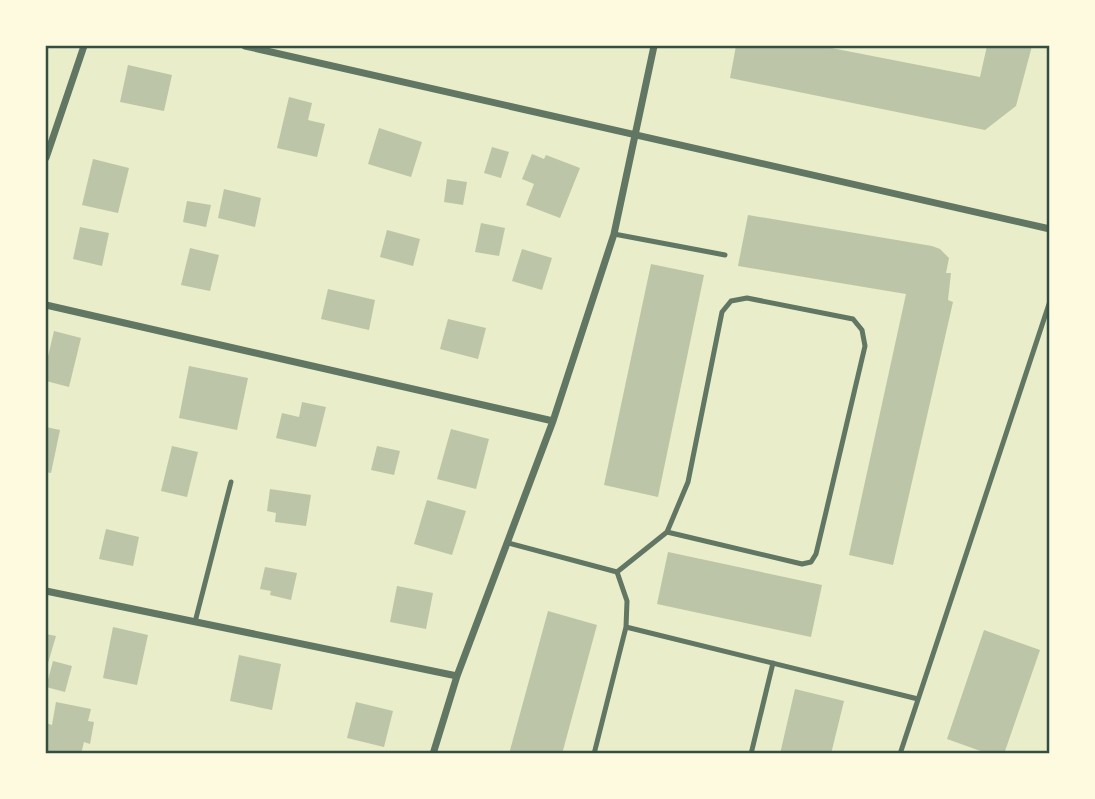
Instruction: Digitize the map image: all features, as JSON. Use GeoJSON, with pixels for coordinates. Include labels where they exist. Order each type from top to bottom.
{"type":"FeatureCollection","features":[{"type":"Feature","properties":{"kind":"street"},"geometry":{"type":"LineString","coordinates":[[46,158],[84,46]]}},
{"type":"Feature","properties":{"kind":"street"},"geometry":{"type":"LineString","coordinates":[[245,46],[1049,229]]}},
{"type":"Feature","properties":{"kind":"street"},"geometry":{"type":"LineString","coordinates":[[433,754],[457,676],[553,421],[614,234],[654,46]]}},
{"type":"Feature","properties":{"kind":"street"},"geometry":{"type":"LineString","coordinates":[[46,305],[553,421]]}},
{"type":"Feature","properties":{"kind":"street"},"geometry":{"type":"LineString","coordinates":[[46,591],[457,676]]}},
{"type":"Feature","properties":{"kind":"lane"},"geometry":{"type":"LineString","coordinates":[[614,234],[724,255]]}},
{"type":"Feature","properties":{"kind":"lane"},"geometry":{"type":"LineString","coordinates":[[617,572],[667,532],[688,481],[722,312],[731,301],[747,298],[853,319],[862,330],[865,346],[824,522],[811,562],[802,564],[667,532]]}},
{"type":"Feature","properties":{"kind":"lane"},"geometry":{"type":"LineString","coordinates":[[900,754],[1049,301]]}},
{"type":"Feature","properties":{"kind":"lane"},"geometry":{"type":"LineString","coordinates":[[195,622],[231,482]]}},
{"type":"Feature","properties":{"kind":"lane"},"geometry":{"type":"LineString","coordinates":[[508,543],[617,572]]}},
{"type":"Feature","properties":{"kind":"lane"},"geometry":{"type":"LineString","coordinates":[[594,754],[626,627],[627,601],[617,572]]}},
{"type":"Feature","properties":{"kind":"lane"},"geometry":{"type":"LineString","coordinates":[[626,627],[918,699]]}},
{"type":"Feature","properties":{"kind":"lane"},"geometry":{"type":"LineString","coordinates":[[751,754],[773,663]]}},
{"type":"Feature","properties":{"kind":"building"},"geometry":{"type":"Polygon","coordinates":[[[736,46],[821,46],[980,77],[987,46],[1032,46],[1016,106],[985,130],[730,78],[736,46]]]}},
{"type":"Feature","properties":{"kind":"building"},"geometry":{"type":"Polygon","coordinates":[[[128,65],[172,75],[164,111],[120,102],[128,65]]]}},
{"type":"Feature","properties":{"kind":"building"},"geometry":{"type":"Polygon","coordinates":[[[289,97],[312,103],[308,120],[325,124],[317,157],[277,148],[289,97]]]}},
{"type":"Feature","properties":{"kind":"building"},"geometry":{"type":"Polygon","coordinates":[[[379,128],[422,142],[411,177],[368,164],[379,128]]]}},
{"type":"Feature","properties":{"kind":"building"},"geometry":{"type":"Polygon","coordinates":[[[492,147],[509,152],[501,178],[484,173],[492,147]]]}},
{"type":"Feature","properties":{"kind":"building"},"geometry":{"type":"Polygon","coordinates":[[[532,154],[544,159],[546,155],[580,168],[560,218],[526,205],[534,184],[522,179],[532,154]]]}},
{"type":"Feature","properties":{"kind":"building"},"geometry":{"type":"Polygon","coordinates":[[[93,159],[129,168],[118,213],[82,205],[93,159]]]}},
{"type":"Feature","properties":{"kind":"building"},"geometry":{"type":"Polygon","coordinates":[[[447,179],[467,182],[463,205],[444,202],[447,179]]]}},
{"type":"Feature","properties":{"kind":"building"},"geometry":{"type":"Polygon","coordinates":[[[224,189],[261,198],[255,227],[218,218],[224,189]]]}},
{"type":"Feature","properties":{"kind":"building"},"geometry":{"type":"Polygon","coordinates":[[[187,201],[211,205],[206,227],[183,222],[187,201]]]}},
{"type":"Feature","properties":{"kind":"building"},"geometry":{"type":"Polygon","coordinates":[[[748,215],[932,246],[940,249],[949,258],[946,273],[951,273],[948,300],[953,302],[893,565],[849,555],[906,294],[738,266],[748,215]]]}},
{"type":"Feature","properties":{"kind":"building"},"geometry":{"type":"Polygon","coordinates":[[[481,223],[505,228],[499,256],[475,252],[481,223]]]}},
{"type":"Feature","properties":{"kind":"building"},"geometry":{"type":"Polygon","coordinates":[[[80,227],[109,233],[102,266],[73,259],[80,227]]]}},
{"type":"Feature","properties":{"kind":"building"},"geometry":{"type":"Polygon","coordinates":[[[387,230],[420,239],[413,266],[380,257],[387,230]]]}},
{"type":"Feature","properties":{"kind":"building"},"geometry":{"type":"Polygon","coordinates":[[[190,248],[219,255],[210,291],[181,285],[190,248]]]}},
{"type":"Feature","properties":{"kind":"building"},"geometry":{"type":"Polygon","coordinates":[[[522,249],[552,258],[542,290],[512,281],[522,249]]]}},
{"type":"Feature","properties":{"kind":"building"},"geometry":{"type":"Polygon","coordinates":[[[651,264],[704,275],[658,497],[604,485],[651,264]]]}},
{"type":"Feature","properties":{"kind":"building"},"geometry":{"type":"Polygon","coordinates":[[[328,289],[375,300],[369,330],[321,319],[328,289]]]}},
{"type":"Feature","properties":{"kind":"building"},"geometry":{"type":"Polygon","coordinates":[[[448,319],[486,328],[478,359],[440,349],[448,319]]]}},
{"type":"Feature","properties":{"kind":"building"},"geometry":{"type":"Polygon","coordinates":[[[54,331],[81,338],[69,387],[46,381],[46,365],[54,331]]]}},
{"type":"Feature","properties":{"kind":"building"},"geometry":{"type":"Polygon","coordinates":[[[189,366],[248,378],[237,430],[179,418],[189,366]]]}},
{"type":"Feature","properties":{"kind":"building"},"geometry":{"type":"Polygon","coordinates":[[[302,402],[326,407],[316,447],[276,438],[282,413],[299,417],[302,402]]]}},
{"type":"Feature","properties":{"kind":"building"},"geometry":{"type":"Polygon","coordinates":[[[46,427],[60,430],[51,473],[46,472],[46,427]]]}},
{"type":"Feature","properties":{"kind":"building"},"geometry":{"type":"Polygon","coordinates":[[[451,429],[489,439],[476,489],[437,479],[451,429]]]}},
{"type":"Feature","properties":{"kind":"building"},"geometry":{"type":"Polygon","coordinates":[[[172,446],[198,452],[187,497],[161,491],[172,446]]]}},
{"type":"Feature","properties":{"kind":"building"},"geometry":{"type":"Polygon","coordinates":[[[377,446],[400,451],[394,475],[371,470],[377,446]]]}},
{"type":"Feature","properties":{"kind":"building"},"geometry":{"type":"Polygon","coordinates":[[[270,489],[311,495],[306,526],[275,522],[276,513],[267,511],[270,489]]]}},
{"type":"Feature","properties":{"kind":"building"},"geometry":{"type":"Polygon","coordinates":[[[427,500],[466,511],[452,555],[414,544],[427,500]]]}},
{"type":"Feature","properties":{"kind":"building"},"geometry":{"type":"Polygon","coordinates":[[[106,529],[139,537],[133,566],[99,559],[106,529]]]}},
{"type":"Feature","properties":{"kind":"building"},"geometry":{"type":"Polygon","coordinates":[[[668,552],[822,585],[811,637],[657,604],[668,552]]]}},
{"type":"Feature","properties":{"kind":"building"},"geometry":{"type":"Polygon","coordinates":[[[265,567],[297,573],[291,600],[270,595],[271,591],[260,589],[265,567]]]}},
{"type":"Feature","properties":{"kind":"building"},"geometry":{"type":"Polygon","coordinates":[[[397,586],[433,593],[426,629],[390,622],[397,586]]]}},
{"type":"Feature","properties":{"kind":"building"},"geometry":{"type":"Polygon","coordinates":[[[548,611],[597,625],[562,754],[509,754],[548,611]]]}},
{"type":"Feature","properties":{"kind":"building"},"geometry":{"type":"Polygon","coordinates":[[[113,627],[148,635],[137,685],[103,678],[113,627]]]}},
{"type":"Feature","properties":{"kind":"building"},"geometry":{"type":"Polygon","coordinates":[[[984,630],[1040,650],[1004,754],[989,754],[947,739],[984,630]]]}},
{"type":"Feature","properties":{"kind":"building"},"geometry":{"type":"Polygon","coordinates":[[[46,634],[56,636],[46,670],[46,634]]]}},
{"type":"Feature","properties":{"kind":"building"},"geometry":{"type":"Polygon","coordinates":[[[239,655],[281,664],[272,710],[230,701],[239,655]]]}},
{"type":"Feature","properties":{"kind":"building"},"geometry":{"type":"Polygon","coordinates":[[[53,661],[72,666],[65,692],[46,687],[53,661]]]}},
{"type":"Feature","properties":{"kind":"building"},"geometry":{"type":"Polygon","coordinates":[[[795,689],[844,701],[831,754],[780,754],[795,689]]]}},
{"type":"Feature","properties":{"kind":"building"},"geometry":{"type":"Polygon","coordinates":[[[56,702],[91,709],[88,721],[94,722],[90,744],[84,742],[81,754],[46,752],[46,723],[52,725],[56,702]]]}},
{"type":"Feature","properties":{"kind":"building"},"geometry":{"type":"Polygon","coordinates":[[[356,702],[393,711],[384,747],[347,738],[356,702]]]}}]}
